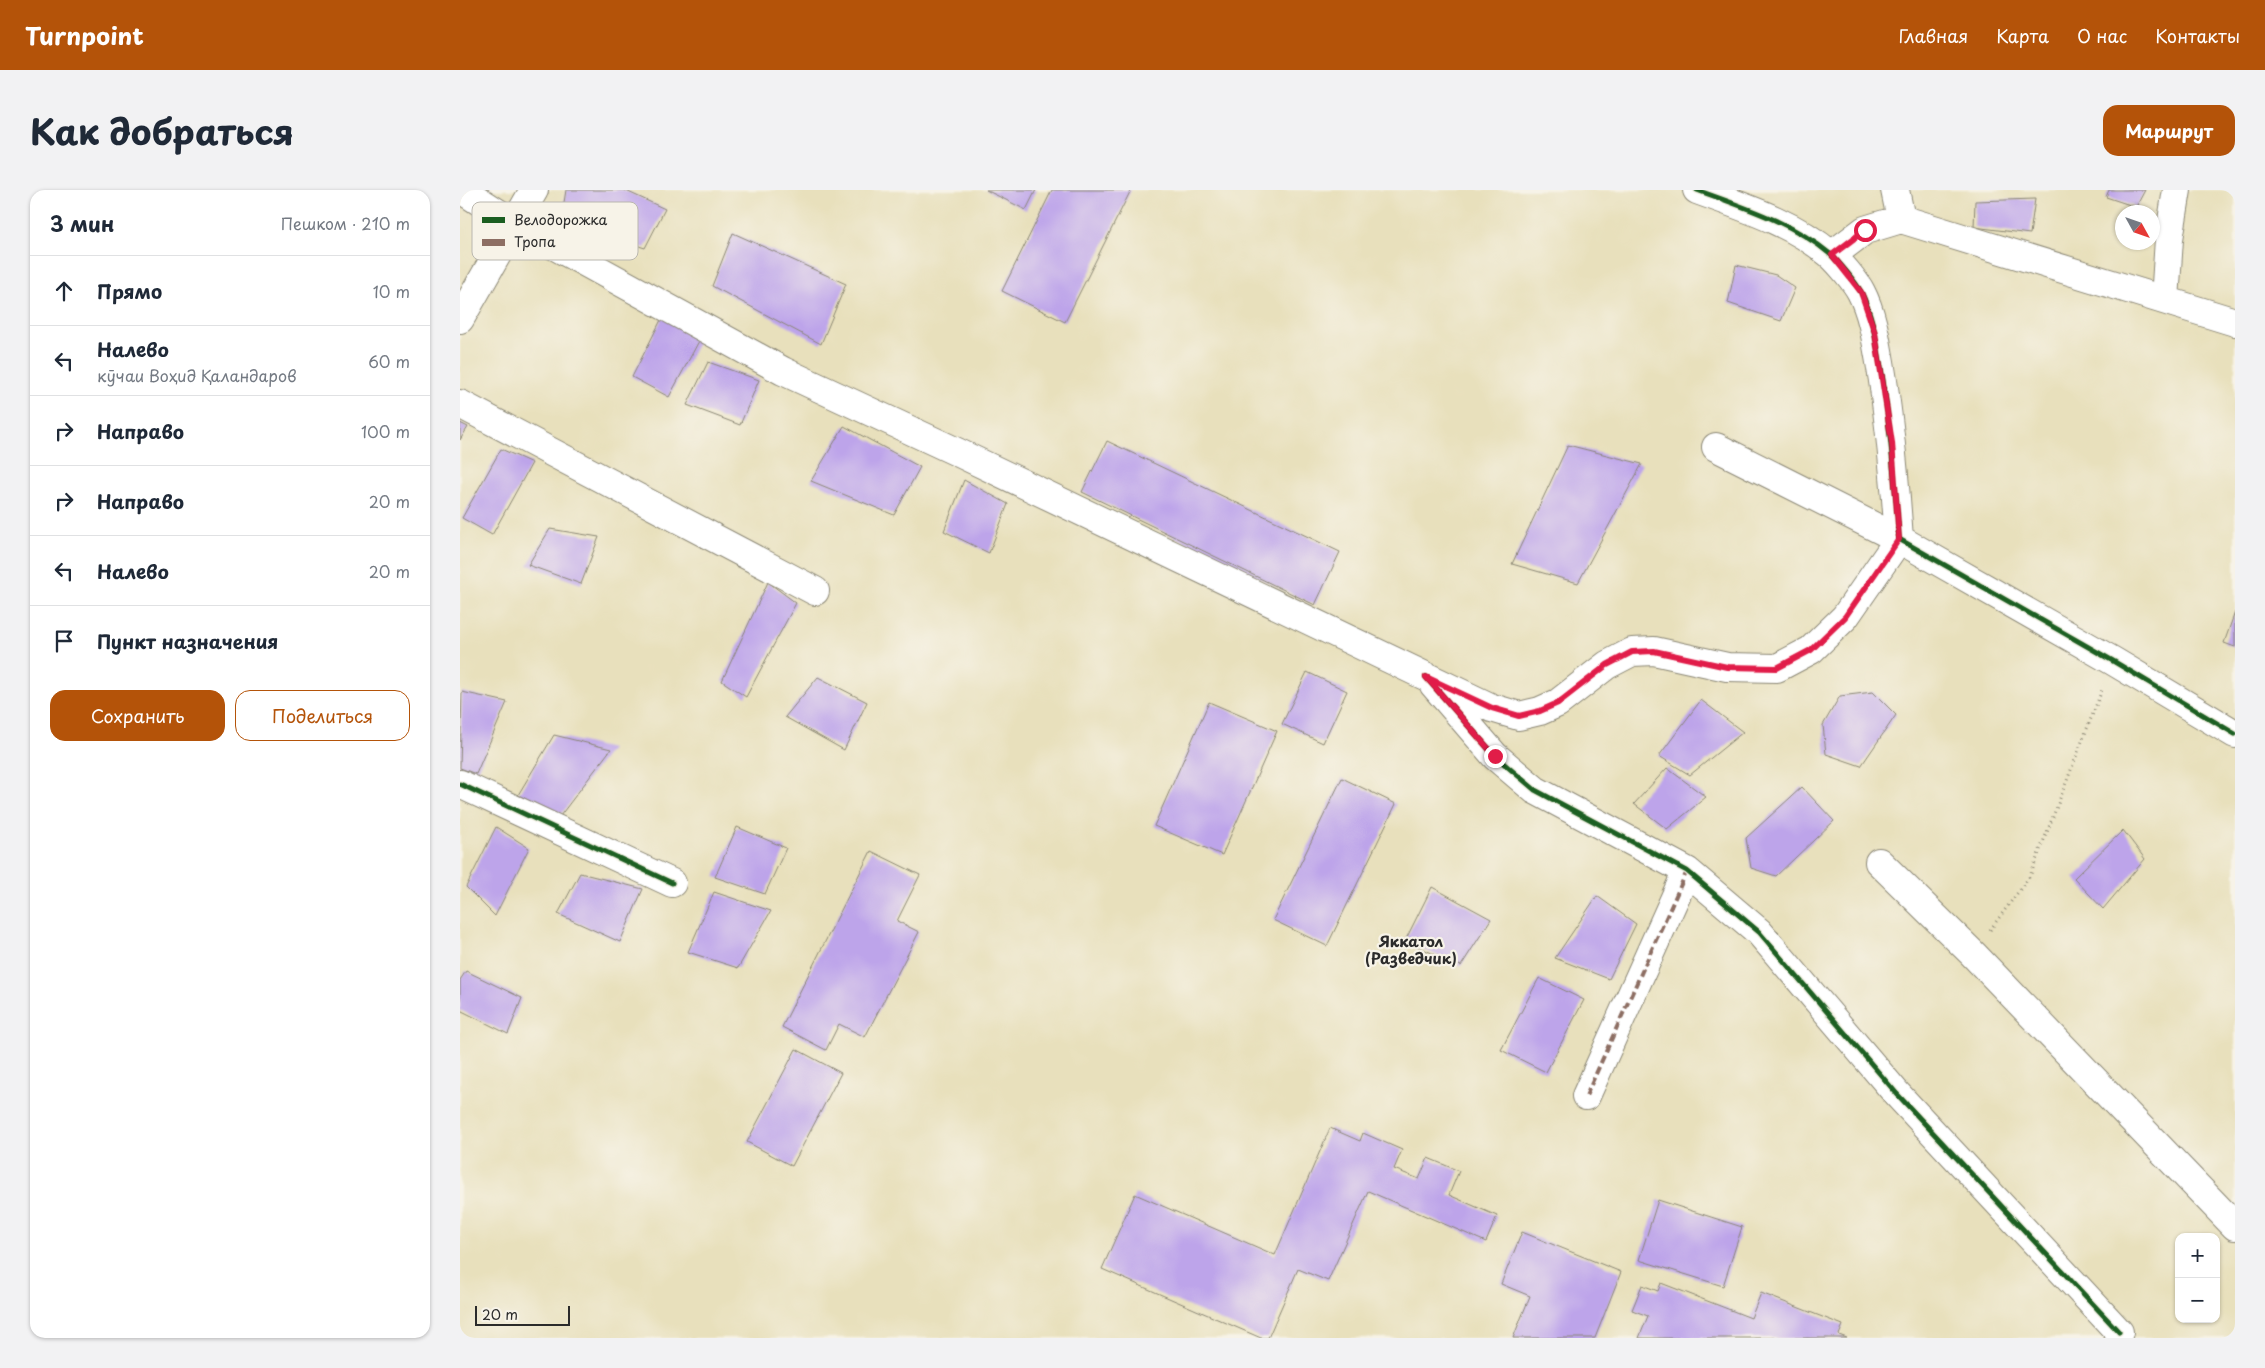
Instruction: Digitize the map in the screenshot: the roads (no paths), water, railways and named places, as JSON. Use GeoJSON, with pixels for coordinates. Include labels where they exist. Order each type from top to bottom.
{"type":"FeatureCollection","features":[{"type":"Feature","properties":{"kind":"street"},"geometry":{"type":"LineString","coordinates":[[462,190],[481,202]]}},
{"type":"Feature","properties":{"kind":"street"},"geometry":{"type":"LineString","coordinates":[[527,202],[534,190]]}},
{"type":"Feature","properties":{"kind":"street"},"geometry":{"type":"LineString","coordinates":[[581,260],[783,371],[957,452],[1492,708],[1519,716],[1540,711],[1558,703],[1607,665],[1632,652],[1654,651],[1727,667],[1777,668],[1811,650],[1845,617],[1899,539],[1892,443],[1875,333],[1861,292],[1832,255],[1810,240],[1774,219],[1697,190]]}},
{"type":"Feature","properties":{"kind":"street"},"geometry":{"type":"LineString","coordinates":[[1894,190],[1901,219]]}},
{"type":"Feature","properties":{"kind":"street"},"geometry":{"type":"LineString","coordinates":[[2165,300],[2169,239],[2177,190]]}},
{"type":"Feature","properties":{"kind":"street"},"geometry":{"type":"LineString","coordinates":[[1832,255],[1865,230],[1901,219],[2235,322]]}},
{"type":"Feature","properties":{"kind":"street"},"geometry":{"type":"LineString","coordinates":[[460,319],[494,260]]}},
{"type":"Feature","properties":{"kind":"street"},"geometry":{"type":"LineString","coordinates":[[460,404],[815,592]]}},
{"type":"Feature","properties":{"kind":"street"},"geometry":{"type":"LineString","coordinates":[[1716,447],[1899,539],[2113,661],[2235,734]]}},
{"type":"Feature","properties":{"kind":"street"},"geometry":{"type":"LineString","coordinates":[[1426,677],[1495,756],[1535,790],[1687,871],[1758,932],[1897,1094],[2120,1332]]}},
{"type":"Feature","properties":{"kind":"street"},"geometry":{"type":"LineString","coordinates":[[460,784],[672,883]]}},
{"type":"Feature","properties":{"kind":"street"},"geometry":{"type":"LineString","coordinates":[[1879,862],[1973,954],[2235,1226]]}},
{"type":"Feature","properties":{"kind":"street"},"geometry":{"type":"LineString","coordinates":[[1586,1096],[1687,871]]}},
{"type":"Feature","properties":{"kind":"district","name":"Яккатол (Разведчик)"},"geometry":{"type":"Point","coordinates":[1411,950]}}]}
